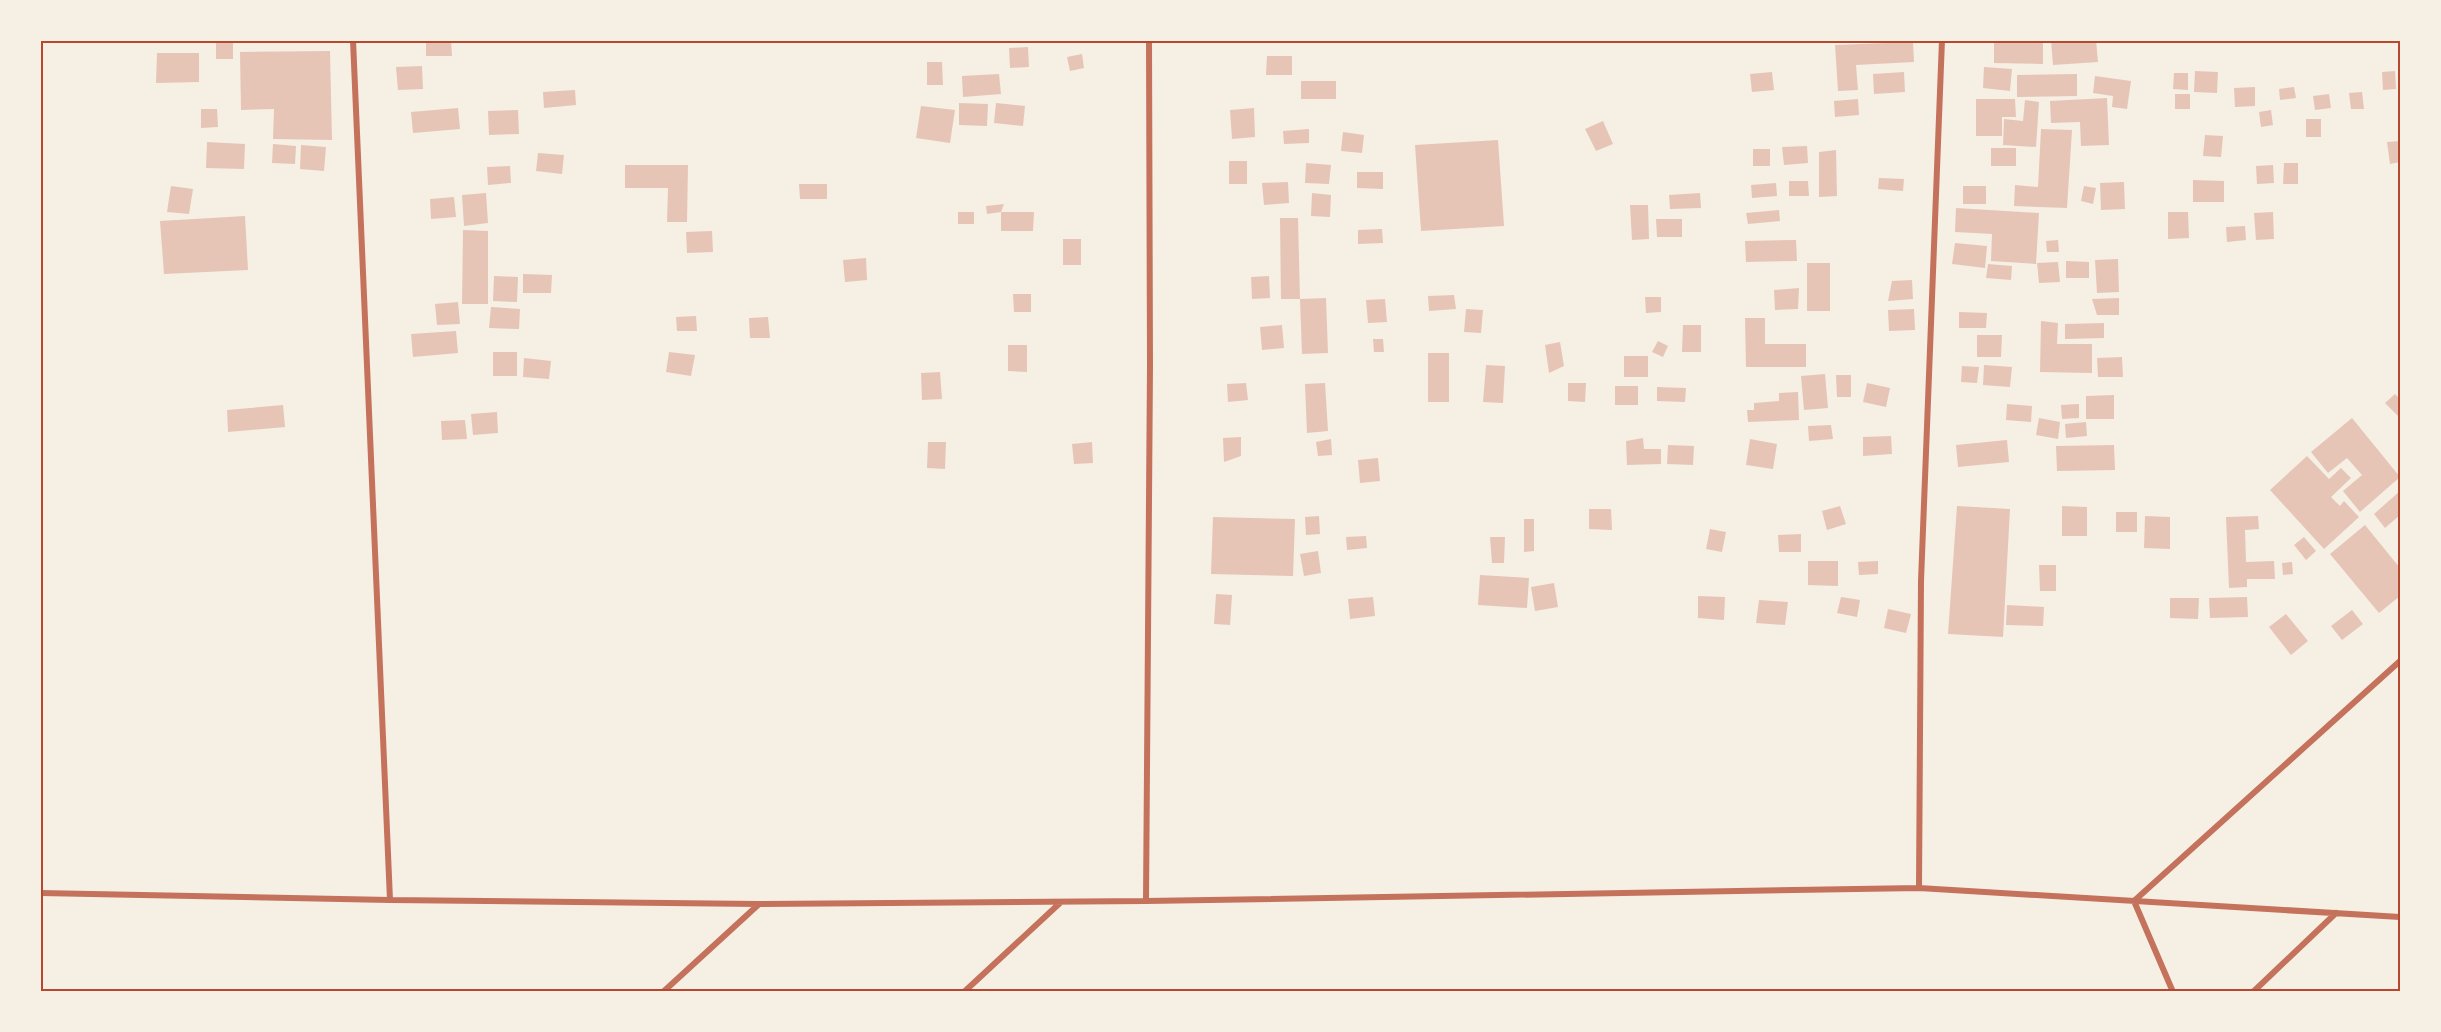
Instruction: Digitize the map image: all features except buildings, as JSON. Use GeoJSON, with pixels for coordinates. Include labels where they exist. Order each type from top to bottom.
{"type":"FeatureCollection","features":[{"type":"Feature","properties":{"kind":"street"},"geometry":{"type":"LineString","coordinates":[[353,40],[390,900]]}},
{"type":"Feature","properties":{"kind":"street"},"geometry":{"type":"LineString","coordinates":[[1146,901],[1150,378],[1149,40]]}},
{"type":"Feature","properties":{"kind":"street"},"geometry":{"type":"LineString","coordinates":[[1919,888],[1921,580],[1942,40]]}},
{"type":"Feature","properties":{"kind":"street"},"geometry":{"type":"LineString","coordinates":[[2134,901],[2400,662]]}},
{"type":"Feature","properties":{"kind":"street"},"geometry":{"type":"LineString","coordinates":[[40,892],[390,900],[758,904],[1146,901],[1919,888],[2400,917]]}},
{"type":"Feature","properties":{"kind":"street"},"geometry":{"type":"LineString","coordinates":[[2134,901],[2173,992]]}},
{"type":"Feature","properties":{"kind":"street"},"geometry":{"type":"LineString","coordinates":[[964,992],[1061,902]]}},
{"type":"Feature","properties":{"kind":"street"},"geometry":{"type":"LineString","coordinates":[[663,992],[758,904]]}},
{"type":"Feature","properties":{"kind":"street"},"geometry":{"type":"LineString","coordinates":[[2253,992],[2336,913]]}}]}
